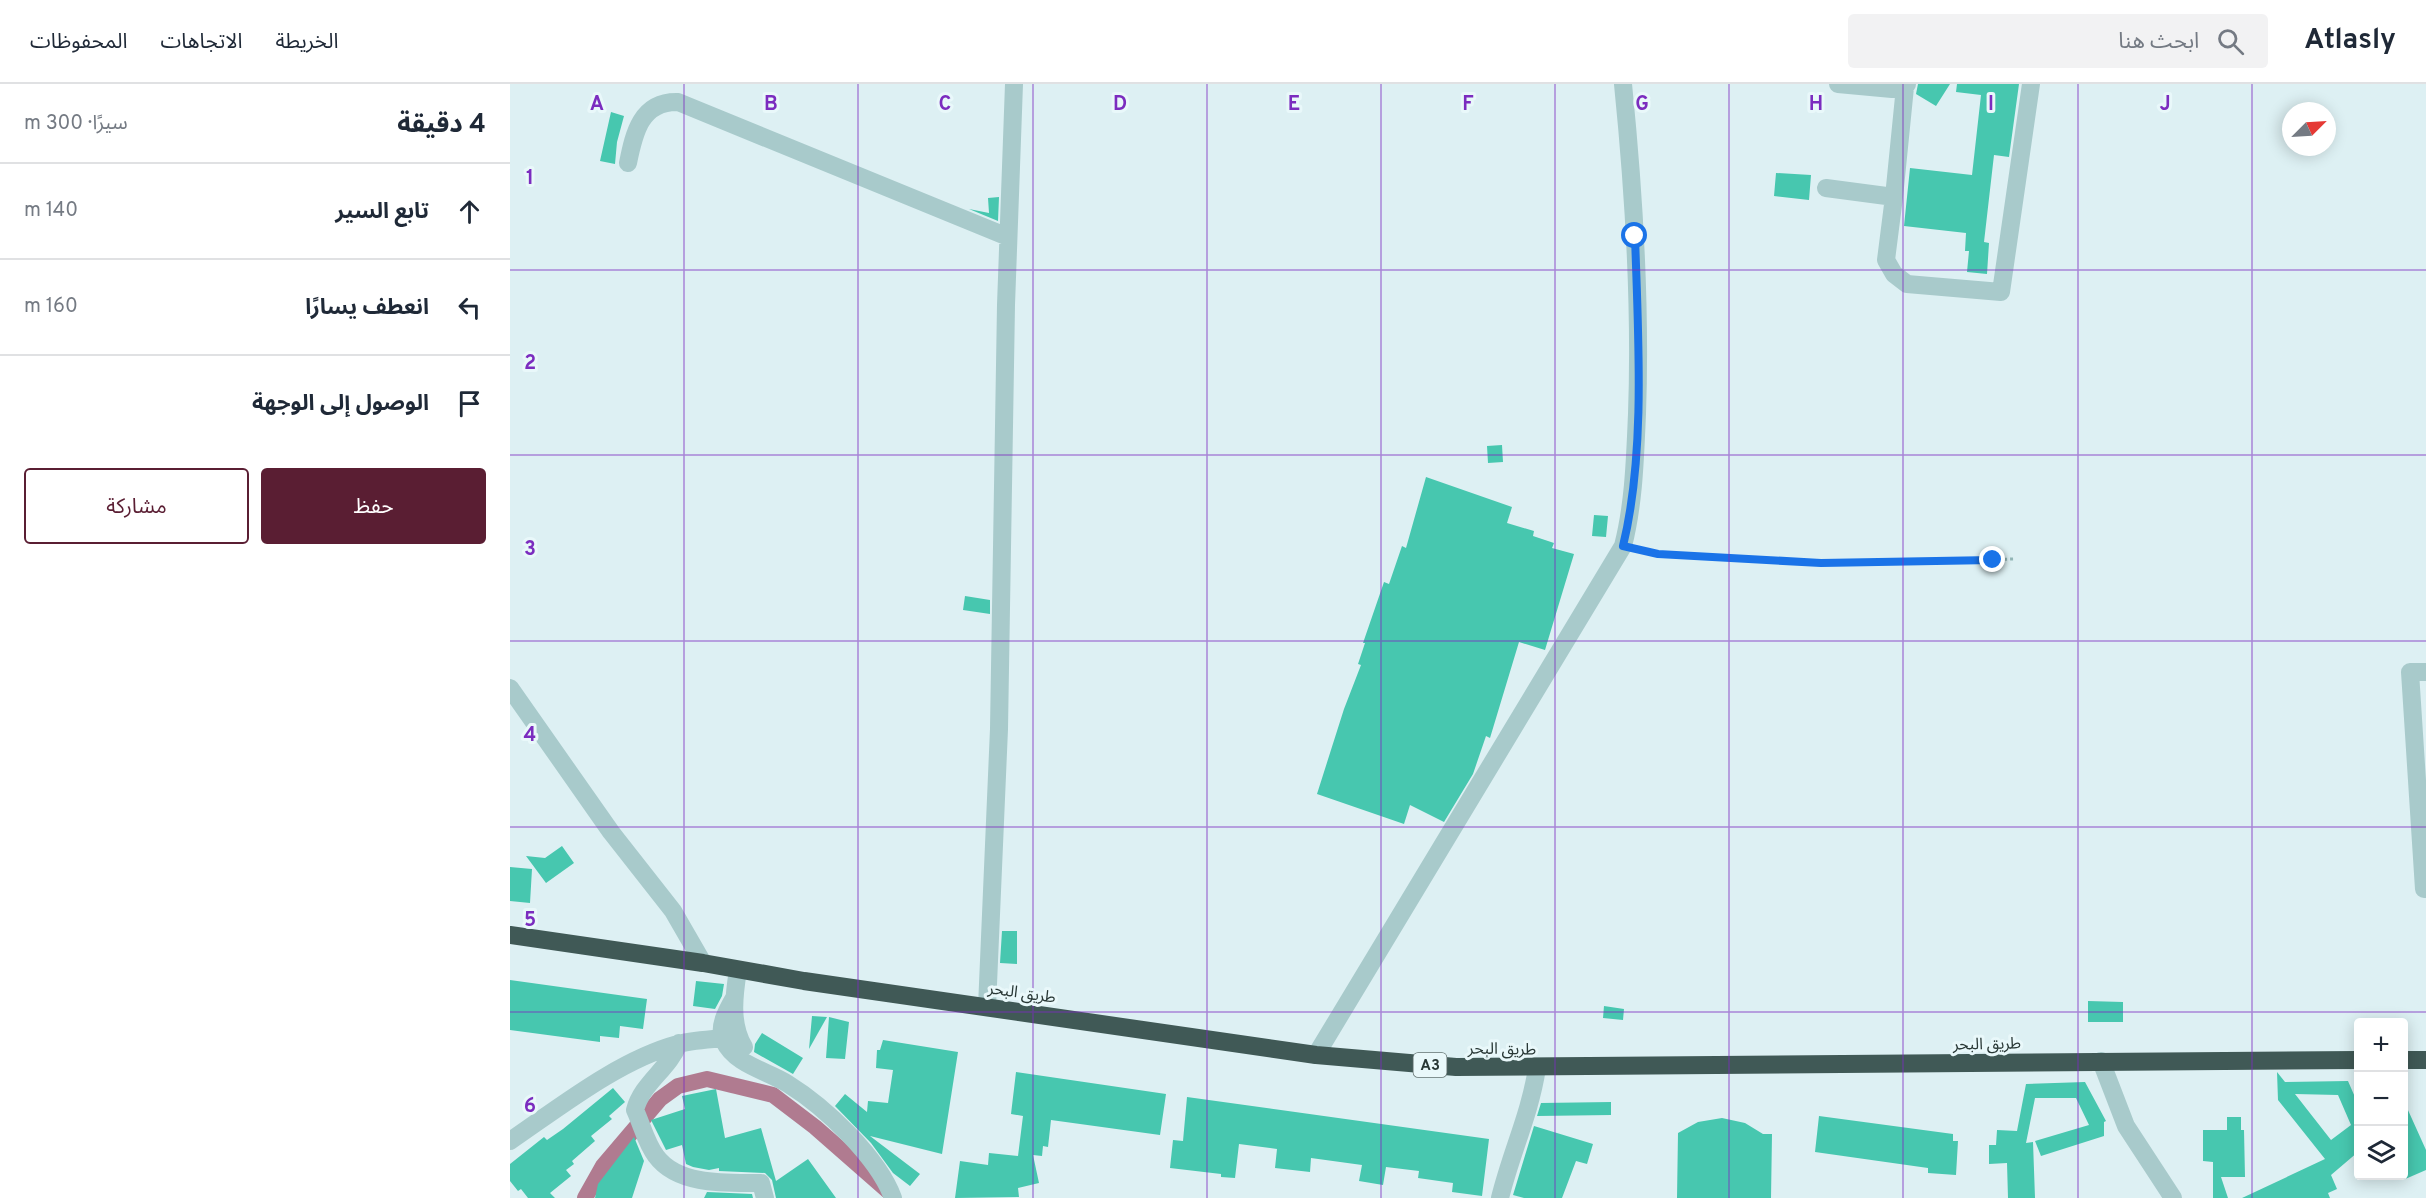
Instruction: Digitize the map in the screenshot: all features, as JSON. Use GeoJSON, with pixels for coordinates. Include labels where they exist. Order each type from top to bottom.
{"type":"FeatureCollection","features":[{"type":"Feature","properties":{"kind":"highway","name":"طريق البحر"},"geometry":{"type":"LineString","coordinates":[[510,935],[1316,1055],[1456,1067],[2354,1060]]}},
{"type":"Feature","properties":{"kind":"highway"},"geometry":{"type":"LineString","coordinates":[[2408,1060],[2426,1060]]}},
{"type":"Feature","properties":{"kind":"street"},"geometry":{"type":"LineString","coordinates":[[987,1007],[999,729],[1008,237],[1014,84]]}},
{"type":"Feature","properties":{"kind":"street"},"geometry":{"type":"LineString","coordinates":[[1316,1055],[1623,546],[1630,520],[1639,370],[1632,173],[1623,84]]}},
{"type":"Feature","properties":{"kind":"street"},"geometry":{"type":"LineString","coordinates":[[1838,84],[1892,90],[1906,86],[1886,260],[1894,274],[1907,284],[2001,292],[2031,84]]}},
{"type":"Feature","properties":{"kind":"street"},"geometry":{"type":"LineString","coordinates":[[628,163],[633,140],[648,111],[658,104],[678,102],[1008,237]]}},
{"type":"Feature","properties":{"kind":"street"},"geometry":{"type":"LineString","coordinates":[[1826,188],[1894,197]]}},
{"type":"Feature","properties":{"kind":"street"},"geometry":{"type":"LineString","coordinates":[[2426,672],[2410,672],[2426,889]]}},
{"type":"Feature","properties":{"kind":"street"},"geometry":{"type":"LineString","coordinates":[[510,688],[611,832],[673,911],[703,963]]}},
{"type":"Feature","properties":{"kind":"street"},"geometry":{"type":"LineString","coordinates":[[738,970],[734,998],[726,1013],[730,1038],[729,1050],[806,1097],[855,1141],[891,1193]]}},
{"type":"Feature","properties":{"kind":"street"},"geometry":{"type":"LineString","coordinates":[[510,1141],[619,1070],[657,1051],[679,1043],[730,1038]]}},
{"type":"Feature","properties":{"kind":"street"},"geometry":{"type":"LineString","coordinates":[[679,1043],[670,1062],[639,1096],[638,1116],[656,1157],[670,1169],[685,1177],[732,1183],[760,1183],[765,1198]]}},
{"type":"Feature","properties":{"kind":"street"},"geometry":{"type":"LineString","coordinates":[[2101,1061],[2126,1126],[2173,1198]]}},
{"type":"Feature","properties":{"kind":"street"},"geometry":{"type":"LineString","coordinates":[[1500,1198],[1531,1104],[1537,1068]]}},
{"type":"Feature","properties":{"kind":"path"},"geometry":{"type":"LineString","coordinates":[[1623,546],[1658,554],[1821,563],[2014,559]]}},
{"type":"Feature","properties":{"kind":"building"},"geometry":{"type":"Polygon","coordinates":[[[1918,84],[1950,84],[1936,106],[1916,94],[1918,84]]]}},
{"type":"Feature","properties":{"kind":"building"},"geometry":{"type":"Polygon","coordinates":[[[1957,84],[2019,84],[2009,157],[1994,155],[1984,242],[1989,243],[1987,274],[1967,272],[1969,251],[1965,251],[1966,233],[1904,226],[1910,168],[1972,175],[1981,95],[1956,92],[1957,84]]]}},
{"type":"Feature","properties":{"kind":"building"},"geometry":{"type":"Polygon","coordinates":[[[611,112],[624,116],[617,142],[615,164],[600,161],[611,112]]]}},
{"type":"Feature","properties":{"kind":"building"},"geometry":{"type":"Polygon","coordinates":[[[1776,173],[1811,175],[1809,200],[1774,196],[1776,173]]]}},
{"type":"Feature","properties":{"kind":"building"},"geometry":{"type":"Polygon","coordinates":[[[999,197],[998,221],[969,209],[989,213],[988,198],[999,197]]]}},
{"type":"Feature","properties":{"kind":"building"},"geometry":{"type":"Polygon","coordinates":[[[1502,445],[1503,462],[1488,463],[1487,446],[1502,445]]]}},
{"type":"Feature","properties":{"kind":"building"},"geometry":{"type":"Polygon","coordinates":[[[1426,477],[1512,507],[1507,523],[1534,531],[1533,536],[1554,543],[1552,548],[1574,554],[1545,650],[1519,642],[1490,738],[1486,736],[1473,774],[1444,822],[1410,805],[1404,824],[1317,794],[1344,709],[1361,665],[1358,664],[1365,643],[1363,643],[1384,582],[1389,584],[1402,546],[1406,548],[1426,477]]]}},
{"type":"Feature","properties":{"kind":"building"},"geometry":{"type":"Polygon","coordinates":[[[1594,515],[1608,516],[1606,537],[1592,536],[1594,515]]]}},
{"type":"Feature","properties":{"kind":"building"},"geometry":{"type":"Polygon","coordinates":[[[965,596],[990,600],[990,614],[963,610],[965,596]]]}},
{"type":"Feature","properties":{"kind":"building"},"geometry":{"type":"Polygon","coordinates":[[[562,846],[574,863],[546,883],[526,856],[545,858],[562,846]]]}},
{"type":"Feature","properties":{"kind":"building"},"geometry":{"type":"Polygon","coordinates":[[[510,867],[532,869],[530,903],[510,901],[510,867]]]}},
{"type":"Feature","properties":{"kind":"building"},"geometry":{"type":"Polygon","coordinates":[[[1002,931],[1017,931],[1017,964],[1000,963],[1002,931]]]}},
{"type":"Feature","properties":{"kind":"building"},"geometry":{"type":"Polygon","coordinates":[[[510,980],[647,999],[643,1029],[620,1026],[619,1038],[600,1036],[600,1042],[510,1030],[510,980]]]}},
{"type":"Feature","properties":{"kind":"building"},"geometry":{"type":"Polygon","coordinates":[[[696,981],[724,984],[722,996],[715,1009],[693,1006],[696,981]]]}},
{"type":"Feature","properties":{"kind":"building"},"geometry":{"type":"Polygon","coordinates":[[[2088,1001],[2123,1002],[2123,1022],[2088,1022],[2088,1001]]]}},
{"type":"Feature","properties":{"kind":"building"},"geometry":{"type":"Polygon","coordinates":[[[1604,1006],[1624,1009],[1623,1020],[1603,1018],[1604,1006]]]}},
{"type":"Feature","properties":{"kind":"building"},"geometry":{"type":"Polygon","coordinates":[[[812,1016],[827,1017],[809,1049],[812,1016]]]}},
{"type":"Feature","properties":{"kind":"building"},"geometry":{"type":"Polygon","coordinates":[[[829,1017],[849,1022],[845,1059],[826,1058],[829,1017]]]}},
{"type":"Feature","properties":{"kind":"building"},"geometry":{"type":"Polygon","coordinates":[[[762,1033],[803,1058],[793,1074],[754,1052],[755,1044],[762,1033]]]}},
{"type":"Feature","properties":{"kind":"building"},"geometry":{"type":"Polygon","coordinates":[[[883,1040],[958,1052],[942,1154],[870,1136],[920,1174],[910,1186],[893,1173],[871,1143],[835,1106],[845,1094],[867,1112],[868,1101],[888,1103],[893,1070],[876,1068],[877,1050],[880,1050],[883,1040]]]}},
{"type":"Feature","properties":{"kind":"building"},"geometry":{"type":"Polygon","coordinates":[[[1016,1072],[1166,1094],[1160,1135],[1051,1120],[1048,1147],[1043,1146],[1042,1156],[1033,1155],[1039,1183],[1018,1188],[1019,1197],[955,1198],[960,1161],[988,1165],[989,1153],[1018,1156],[1023,1116],[1011,1114],[1016,1072]]]}},
{"type":"Feature","properties":{"kind":"building"},"geometry":{"type":"Polygon","coordinates":[[[2277,1072],[2285,1082],[2348,1081],[2354,1095],[2354,1155],[2331,1175],[2337,1189],[2328,1193],[2330,1198],[2242,1198],[2325,1159],[2278,1100],[2277,1072]],[[2295,1094],[2331,1140],[2351,1125],[2338,1095],[2295,1094]]]}},
{"type":"Feature","properties":{"kind":"building"},"geometry":{"type":"Polygon","coordinates":[[[2085,1082],[2106,1121],[2104,1122],[2104,1136],[2041,1156],[2035,1141],[2089,1125],[2076,1098],[2035,1098],[2026,1143],[2033,1142],[2035,1198],[2008,1198],[2007,1163],[1989,1164],[1989,1145],[1996,1145],[1997,1130],[2017,1131],[2026,1084],[2085,1082]]]}},
{"type":"Feature","properties":{"kind":"building"},"geometry":{"type":"Polygon","coordinates":[[[613,1088],[625,1102],[609,1116],[612,1119],[591,1136],[595,1141],[572,1161],[574,1164],[566,1170],[571,1176],[550,1193],[555,1198],[528,1198],[521,1189],[518,1191],[510,1181],[510,1164],[544,1137],[547,1140],[563,1129],[613,1088]]]}},
{"type":"Feature","properties":{"kind":"building"},"geometry":{"type":"Polygon","coordinates":[[[716,1089],[725,1138],[761,1128],[776,1181],[808,1159],[836,1198],[776,1198],[772,1180],[765,1173],[719,1171],[719,1168],[709,1170],[693,1167],[686,1164],[682,1145],[666,1150],[651,1120],[685,1109],[682,1096],[716,1089]]]}},
{"type":"Feature","properties":{"kind":"building"},"geometry":{"type":"Polygon","coordinates":[[[1187,1097],[1489,1139],[1482,1196],[1452,1192],[1453,1183],[1418,1178],[1419,1171],[1386,1167],[1383,1185],[1359,1181],[1362,1165],[1311,1158],[1310,1172],[1275,1168],[1277,1149],[1239,1144],[1235,1178],[1221,1177],[1221,1174],[1170,1168],[1173,1140],[1183,1141],[1187,1097]]]}},
{"type":"Feature","properties":{"kind":"building"},"geometry":{"type":"Polygon","coordinates":[[[1611,1102],[1611,1115],[1537,1116],[1541,1103],[1611,1102]]]}},
{"type":"Feature","properties":{"kind":"building"},"geometry":{"type":"Polygon","coordinates":[[[2408,1110],[2426,1150],[2426,1170],[2408,1178],[2408,1110]]]}},
{"type":"Feature","properties":{"kind":"building"},"geometry":{"type":"Polygon","coordinates":[[[1819,1116],[1953,1134],[1953,1141],[1958,1141],[1956,1175],[1928,1173],[1928,1168],[1815,1152],[1819,1116]]]}},
{"type":"Feature","properties":{"kind":"building"},"geometry":{"type":"Polygon","coordinates":[[[2227,1117],[2241,1117],[2241,1130],[2244,1130],[2245,1177],[2221,1177],[2228,1198],[2213,1198],[2213,1162],[2203,1161],[2203,1130],[2227,1130],[2227,1117]]]}},
{"type":"Feature","properties":{"kind":"building"},"geometry":{"type":"Polygon","coordinates":[[[1722,1118],[1745,1123],[1763,1134],[1772,1134],[1771,1198],[1677,1198],[1678,1133],[1698,1122],[1722,1118]]]}},
{"type":"Feature","properties":{"kind":"building"},"geometry":{"type":"Polygon","coordinates":[[[1534,1126],[1593,1144],[1587,1164],[1576,1161],[1562,1198],[1524,1198],[1513,1195],[1534,1126]]]}},
{"type":"Feature","properties":{"kind":"building"},"geometry":{"type":"Polygon","coordinates":[[[634,1137],[644,1161],[632,1198],[595,1198],[598,1184],[634,1137]]]}},
{"type":"Feature","properties":{"kind":"building"},"geometry":{"type":"Polygon","coordinates":[[[707,1192],[752,1194],[753,1198],[704,1198],[707,1192]]]}},
{"type":"Feature","properties":{"kind":"waterway"},"geometry":{"type":"LineString","coordinates":[[585,1198],[603,1166],[660,1099],[678,1086],[707,1079],[773,1095],[815,1127],[888,1191]]}},
{"type":"Feature","properties":{"kind":"route"},"geometry":{"type":"LineString","coordinates":[[1635,236],[1639,370],[1630,520],[1623,546],[1658,554],[1821,563],[1993,560]]}}]}
